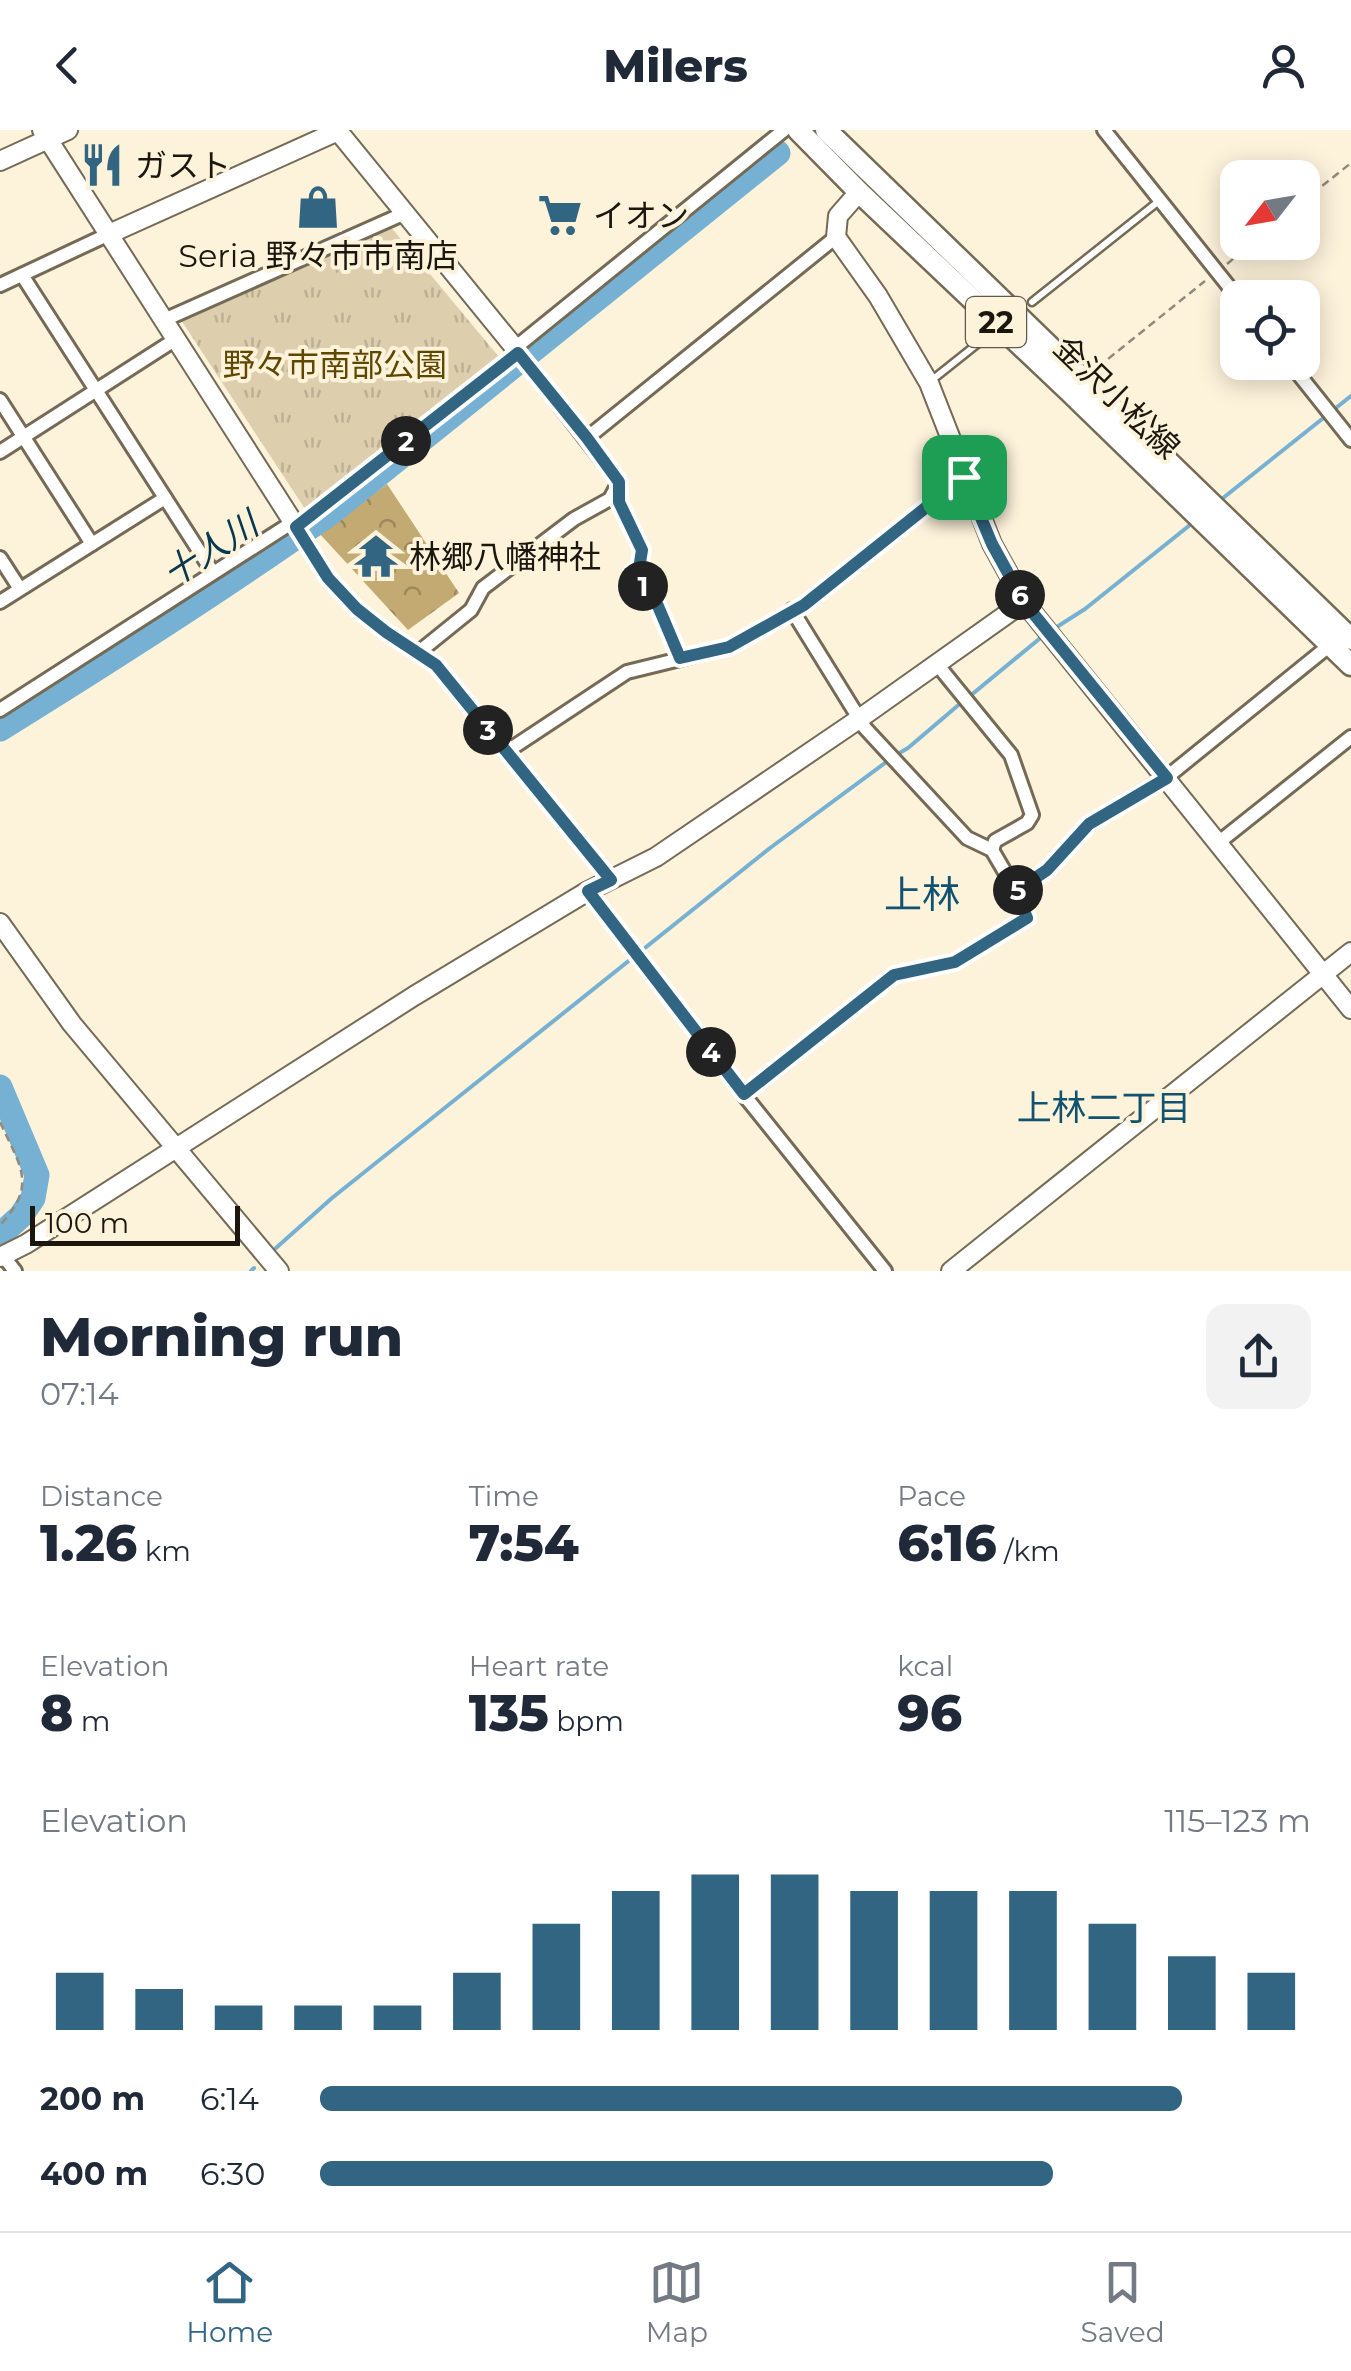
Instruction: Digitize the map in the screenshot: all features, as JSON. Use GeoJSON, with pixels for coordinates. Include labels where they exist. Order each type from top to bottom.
{"type":"FeatureCollection","features":[{"type":"Feature","properties":{"kind":"main road","name":"金沢小松線"},"geometry":{"type":"LineString","coordinates":[[798,130],[1070,392],[1351,639]]}},
{"type":"Feature","properties":{"kind":"main road","name":"金沢小松線"},"geometry":{"type":"LineString","coordinates":[[826,130],[1208,513],[1351,665]]}},
{"type":"Feature","properties":{"kind":"street"},"geometry":{"type":"LineString","coordinates":[[0,161],[45,134],[68,130]]}},
{"type":"Feature","properties":{"kind":"street"},"geometry":{"type":"LineString","coordinates":[[520,356],[784,130]]}},
{"type":"Feature","properties":{"kind":"street"},"geometry":{"type":"LineString","coordinates":[[1104,130],[1223,280]]}},
{"type":"Feature","properties":{"kind":"street"},"geometry":{"type":"LineString","coordinates":[[0,285],[338,131],[619,482],[619,502],[642,550],[639,569],[632,573],[658,606],[680,658]]}},
{"type":"Feature","properties":{"kind":"street"},"geometry":{"type":"LineString","coordinates":[[45,134],[328,578],[357,609],[436,665],[611,880]]}},
{"type":"Feature","properties":{"kind":"street"},"geometry":{"type":"LineString","coordinates":[[859,192],[838,216],[836,237],[878,296],[929,383],[992,544],[1024,602],[1351,1010]]}},
{"type":"Feature","properties":{"kind":"street"},"geometry":{"type":"LineString","coordinates":[[164,320],[405,213]]}},
{"type":"Feature","properties":{"kind":"street"},"geometry":{"type":"LineString","coordinates":[[587,438],[836,237]]}},
{"type":"Feature","properties":{"kind":"street"},"geometry":{"type":"LineString","coordinates":[[22,275],[212,571]]}},
{"type":"Feature","properties":{"kind":"street"},"geometry":{"type":"LineString","coordinates":[[0,452],[176,339]]}},
{"type":"Feature","properties":{"kind":"street"},"geometry":{"type":"LineString","coordinates":[[1303,380],[1351,440]]}},
{"type":"Feature","properties":{"kind":"street"},"geometry":{"type":"LineString","coordinates":[[0,400],[92,544]]}},
{"type":"Feature","properties":{"kind":"street"},"geometry":{"type":"LineString","coordinates":[[506,752],[628,672],[729,647],[804,605],[964,477]]}},
{"type":"Feature","properties":{"kind":"street"},"geometry":{"type":"LineString","coordinates":[[419,652],[471,610],[483,588],[574,519],[610,498],[619,482]]}},
{"type":"Feature","properties":{"kind":"street"},"geometry":{"type":"LineString","coordinates":[[0,602],[165,498]]}},
{"type":"Feature","properties":{"kind":"street"},"geometry":{"type":"LineString","coordinates":[[0,710],[212,571],[299,531]]}},
{"type":"Feature","properties":{"kind":"street"},"geometry":{"type":"LineString","coordinates":[[0,558],[20,590]]}},
{"type":"Feature","properties":{"kind":"street"},"geometry":{"type":"LineString","coordinates":[[6,1262],[414,996],[588,891],[656,856],[1024,602]]}},
{"type":"Feature","properties":{"kind":"street"},"geometry":{"type":"LineString","coordinates":[[744,1094],[894,975],[955,962],[1027,918],[992,850],[967,838],[858,719],[792,610]]}},
{"type":"Feature","properties":{"kind":"street"},"geometry":{"type":"LineString","coordinates":[[1016,891],[1047,870],[1089,824],[1167,778],[1330,645]]}},
{"type":"Feature","properties":{"kind":"street"},"geometry":{"type":"LineString","coordinates":[[936,663],[1010,755],[1032,815],[1028,823],[995,841],[992,850]]}},
{"type":"Feature","properties":{"kind":"street"},"geometry":{"type":"LineString","coordinates":[[1218,843],[1351,736]]}},
{"type":"Feature","properties":{"kind":"street"},"geometry":{"type":"LineString","coordinates":[[588,891],[885,1271]]}},
{"type":"Feature","properties":{"kind":"street"},"geometry":{"type":"LineString","coordinates":[[0,923],[72,1024],[279,1271]]}},
{"type":"Feature","properties":{"kind":"street"},"geometry":{"type":"LineString","coordinates":[[951,1271],[1351,952]]}},
{"type":"Feature","properties":{"kind":"lane"},"geometry":{"type":"LineString","coordinates":[[1032,302],[1160,200]]}},
{"type":"Feature","properties":{"kind":"lane"},"geometry":{"type":"LineString","coordinates":[[929,383],[986,338]]}},
{"type":"Feature","properties":{"kind":"path"},"geometry":{"type":"LineString","coordinates":[[1320,188],[1351,163]]}},
{"type":"Feature","properties":{"kind":"path"},"geometry":{"type":"LineString","coordinates":[[1092,372],[1231,260]]}},
{"type":"Feature","properties":{"kind":"path"},"geometry":{"type":"LineString","coordinates":[[299,531],[520,356]]}},
{"type":"Feature","properties":{"kind":"path"},"geometry":{"type":"LineString","coordinates":[[0,1122],[22,1171],[22,1193],[0,1225]]}},
{"type":"Feature","properties":{"kind":"green space","name":"野々市南部公園"},"geometry":{"type":"Polygon","coordinates":[[[390,226],[504,363],[311,518],[181,320],[390,226]]]}},
{"type":"Feature","properties":{"kind":"green space"},"geometry":{"type":"Polygon","coordinates":[[[387,484],[459,593],[408,630],[319,533],[387,484]]]}},
{"type":"Feature","properties":{"kind":"waterway","name":"十人川"},"geometry":{"type":"LineString","coordinates":[[0,729],[168,623],[333,511],[778,153]]}},
{"type":"Feature","properties":{"kind":"waterway"},"geometry":{"type":"LineString","coordinates":[[1218,502],[1351,396]]}},
{"type":"Feature","properties":{"kind":"waterway"},"geometry":{"type":"LineString","coordinates":[[1052,630],[1085,609],[1195,521]]}},
{"type":"Feature","properties":{"kind":"waterway"},"geometry":{"type":"LineString","coordinates":[[970,696],[1044,635]]}},
{"type":"Feature","properties":{"kind":"waterway"},"geometry":{"type":"LineString","coordinates":[[896,755],[962,702]]}},
{"type":"Feature","properties":{"kind":"waterway"},"geometry":{"type":"LineString","coordinates":[[276,1248],[332,1198],[770,848],[889,760]]}},
{"type":"Feature","properties":{"kind":"waterway","name":"十人川"},"geometry":{"type":"LineString","coordinates":[[0,1087],[37,1175],[33,1198],[21,1216],[0,1235]]}},
{"type":"Feature","properties":{"kind":"waterway"},"geometry":{"type":"LineString","coordinates":[[251,1271],[254,1268]]}},
{"type":"Feature","properties":{"kind":"place","name":"ガスト"},"geometry":{"type":"Point","coordinates":[102,165]}},
{"type":"Feature","properties":{"kind":"place","name":"Seria 野々市市南店"},"geometry":{"type":"Point","coordinates":[318,207]}},
{"type":"Feature","properties":{"kind":"place","name":"イオン"},"geometry":{"type":"Point","coordinates":[560,215]}},
{"type":"Feature","properties":{"kind":"place","name":"林郷八幡神社"},"geometry":{"type":"Point","coordinates":[376,556]}},
{"type":"Feature","properties":{"kind":"district","name":"上林"},"geometry":{"type":"Point","coordinates":[922,894]}},
{"type":"Feature","properties":{"kind":"district","name":"上林二丁目"},"geometry":{"type":"Point","coordinates":[1104,1107]}},
{"type":"Feature","properties":{"kind":"route"},"geometry":{"type":"LineString","coordinates":[[518,353],[619,482],[619,502],[642,550],[639,569],[632,573],[658,606],[680,658],[729,647],[804,605],[964,477],[992,544],[1024,602],[1167,778],[1089,824],[1047,870],[1016,891],[1027,918],[955,962],[894,975],[744,1094],[588,891],[611,880],[436,665],[357,609],[328,578],[296,527],[518,353]]}}]}
